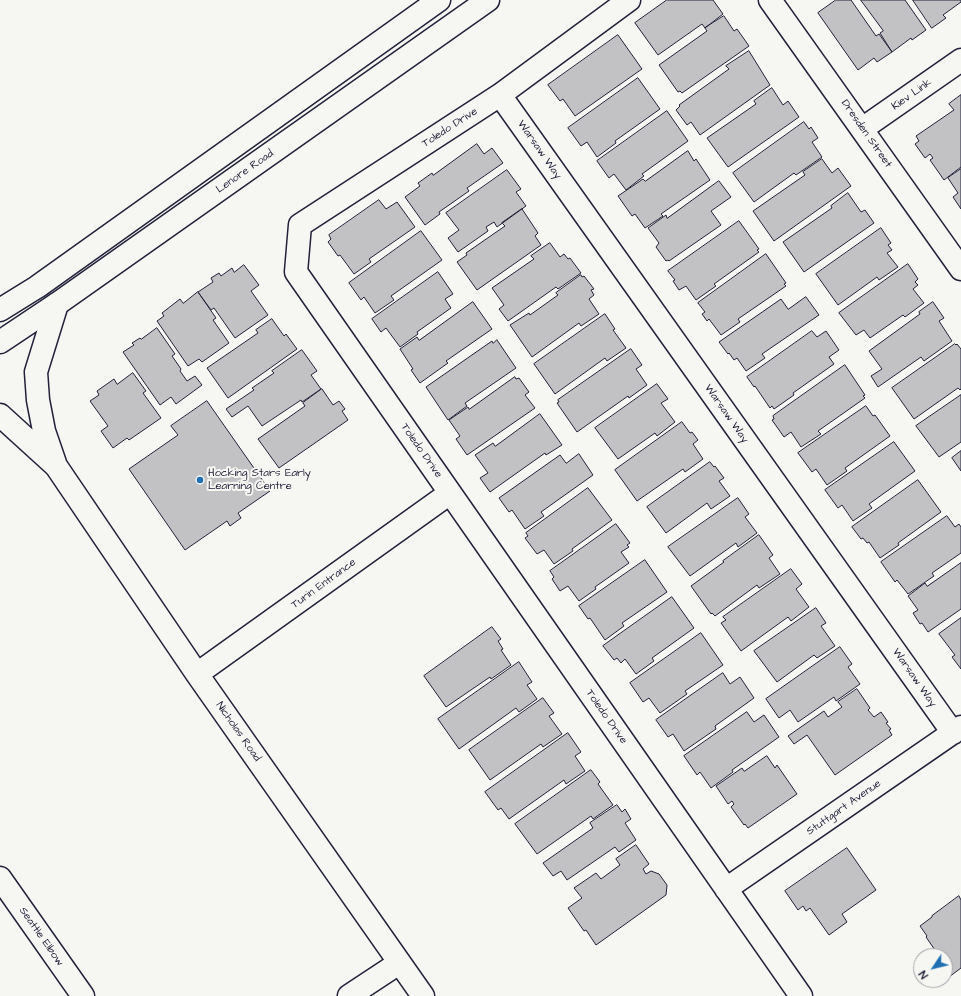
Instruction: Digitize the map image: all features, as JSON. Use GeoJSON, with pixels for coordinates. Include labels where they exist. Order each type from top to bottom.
{"type":"FeatureCollection","features":[{"type":"Feature","properties":{"kind":"street"},"geometry":{"type":"LineString","coordinates":[[0,310],[37,287],[439,0]]}},
{"type":"Feature","properties":{"kind":"street","name":"Lenore Road"},"geometry":{"type":"LineString","coordinates":[[0,342],[57,304],[488,0]]}},
{"type":"Feature","properties":{"kind":"street","name":"Toledo Drive"},"geometry":{"type":"LineString","coordinates":[[629,0],[500,95],[300,225],[296,272],[801,996]]}},
{"type":"Feature","properties":{"kind":"street","name":"Dresden Street"},"geometry":{"type":"LineString","coordinates":[[770,0],[961,269]]}},
{"type":"Feature","properties":{"kind":"street","name":"Kiev Link"},"geometry":{"type":"LineString","coordinates":[[862,129],[961,60]]}},
{"type":"Feature","properties":{"kind":"street","name":"Warsaw Way"},"geometry":{"type":"LineString","coordinates":[[500,95],[957,730]]}},
{"type":"Feature","properties":{"kind":"street","name":"Nicholas Road"},"geometry":{"type":"LineString","coordinates":[[56,466],[44,431],[38,400],[36,372],[57,304]]}},
{"type":"Feature","properties":{"kind":"street","name":"Nicholas Road"},"geometry":{"type":"LineString","coordinates":[[0,415],[56,466],[197,674],[423,996]]}},
{"type":"Feature","properties":{"kind":"street","name":"Turin Entrance"},"geometry":{"type":"LineString","coordinates":[[197,674],[450,493]]}},
{"type":"Feature","properties":{"kind":"street","name":"Stuttgart Avenue"},"geometry":{"type":"LineString","coordinates":[[726,890],[957,730]]}},
{"type":"Feature","properties":{"kind":"street","name":"Seattle Elbow"},"geometry":{"type":"LineString","coordinates":[[3,888],[83,996]]}},
{"type":"Feature","properties":{"kind":"street"},"geometry":{"type":"LineString","coordinates":[[350,996],[399,963]]}},
{"type":"Feature","properties":{"kind":"building"},"geometry":{"type":"Polygon","coordinates":[[[667,0],[713,0],[723,14],[705,28],[702,24],[658,55],[635,23],[667,0]]]}},
{"type":"Feature","properties":{"kind":"building"},"geometry":{"type":"Polygon","coordinates":[[[836,0],[851,0],[876,36],[879,34],[892,52],[877,62],[874,58],[858,70],[818,13],[836,0]]]}},
{"type":"Feature","properties":{"kind":"building"},"geometry":{"type":"Polygon","coordinates":[[[861,0],[905,0],[926,30],[912,40],[911,38],[892,52],[880,33],[883,31],[861,0]]]}},
{"type":"Feature","properties":{"kind":"building"},"geometry":{"type":"Polygon","coordinates":[[[913,0],[961,0],[961,2],[943,15],[946,18],[932,28],[913,0]]]}},
{"type":"Feature","properties":{"kind":"building"},"geometry":{"type":"Polygon","coordinates":[[[724,16],[734,31],[737,29],[749,46],[682,93],[680,91],[678,92],[659,65],[707,31],[705,28],[724,16]]]}},
{"type":"Feature","properties":{"kind":"building"},"geometry":{"type":"Polygon","coordinates":[[[618,35],[642,69],[575,116],[563,99],[560,101],[548,85],[618,35]]]}},
{"type":"Feature","properties":{"kind":"building"},"geometry":{"type":"Polygon","coordinates":[[[749,51],[770,85],[700,135],[691,122],[687,125],[676,110],[680,106],[679,105],[729,69],[726,66],[749,51]]]}},
{"type":"Feature","properties":{"kind":"building"},"geometry":{"type":"Polygon","coordinates":[[[638,78],[660,109],[615,141],[616,143],[597,157],[587,142],[581,146],[568,128],[638,78]]]}},
{"type":"Feature","properties":{"kind":"building"},"geometry":{"type":"Polygon","coordinates":[[[772,88],[783,105],[788,101],[799,117],[728,167],[707,138],[756,104],[754,101],[772,88]]]}},
{"type":"Feature","properties":{"kind":"building"},"geometry":{"type":"Polygon","coordinates":[[[961,95],[961,167],[944,180],[930,160],[933,158],[930,154],[925,158],[915,144],[919,141],[916,136],[954,110],[949,104],[961,95]]]}},
{"type":"Feature","properties":{"kind":"building"},"geometry":{"type":"Polygon","coordinates":[[[667,111],[688,141],[642,174],[644,176],[626,190],[614,174],[609,178],[597,161],[667,111]]]}},
{"type":"Feature","properties":{"kind":"building"},"geometry":{"type":"Polygon","coordinates":[[[804,122],[809,129],[811,127],[818,138],[812,142],[822,157],[796,175],[794,173],[754,202],[733,173],[804,122]]]}},
{"type":"Feature","properties":{"kind":"building"},"geometry":{"type":"Polygon","coordinates":[[[477,144],[484,154],[492,148],[503,163],[467,188],[469,191],[439,212],[440,214],[425,225],[405,197],[420,186],[418,183],[432,173],[433,175],[477,144]]]}},
{"type":"Feature","properties":{"kind":"building"},"geometry":{"type":"Polygon","coordinates":[[[688,151],[694,161],[696,159],[710,180],[661,214],[663,216],[645,228],[635,214],[632,216],[618,196],[643,179],[645,181],[688,151]]]}},
{"type":"Feature","properties":{"kind":"building"},"geometry":{"type":"Polygon","coordinates":[[[822,159],[832,173],[838,168],[851,186],[774,241],[753,211],[805,175],[803,172],[822,159]]]}},
{"type":"Feature","properties":{"kind":"building"},"geometry":{"type":"Polygon","coordinates":[[[961,169],[961,209],[953,197],[958,193],[948,178],[961,169]]]}},
{"type":"Feature","properties":{"kind":"building"},"geometry":{"type":"Polygon","coordinates":[[[507,170],[521,189],[516,192],[526,206],[497,227],[494,222],[486,227],[488,231],[458,252],[448,238],[459,230],[446,213],[507,170]]]}},
{"type":"Feature","properties":{"kind":"building"},"geometry":{"type":"Polygon","coordinates":[[[719,181],[731,197],[711,211],[721,225],[669,261],[666,261],[656,247],[659,243],[648,228],[666,215],[667,218],[719,181]]]}},
{"type":"Feature","properties":{"kind":"building"},"geometry":{"type":"Polygon","coordinates":[[[848,193],[861,212],[865,210],[874,223],[804,272],[783,242],[832,208],[831,206],[848,193]]]}},
{"type":"Feature","properties":{"kind":"building"},"geometry":{"type":"Polygon","coordinates":[[[379,200],[386,209],[397,202],[415,227],[369,259],[371,262],[354,274],[328,242],[331,239],[329,235],[379,200]]]}},
{"type":"Feature","properties":{"kind":"building"},"geometry":{"type":"Polygon","coordinates":[[[522,209],[538,233],[535,236],[541,245],[477,290],[457,262],[467,255],[466,253],[505,226],[502,223],[522,209]]]}},
{"type":"Feature","properties":{"kind":"building"},"geometry":{"type":"Polygon","coordinates":[[[739,221],[759,249],[757,250],[759,252],[714,284],[716,286],[696,300],[686,286],[679,290],[673,281],[675,280],[668,271],[739,221]]]}},
{"type":"Feature","properties":{"kind":"building"},"geometry":{"type":"Polygon","coordinates":[[[881,228],[891,243],[888,245],[892,250],[887,253],[898,267],[879,280],[877,277],[838,305],[816,274],[881,228]]]}},
{"type":"Feature","properties":{"kind":"building"},"geometry":{"type":"Polygon","coordinates":[[[421,231],[442,260],[391,296],[394,300],[375,313],[364,297],[361,300],[349,283],[421,231]]]}},
{"type":"Feature","properties":{"kind":"building"},"geometry":{"type":"Polygon","coordinates":[[[550,243],[560,257],[564,254],[568,259],[570,258],[581,273],[558,289],[556,287],[508,321],[499,309],[504,305],[492,288],[534,259],[531,256],[550,243]]]}},
{"type":"Feature","properties":{"kind":"building"},"geometry":{"type":"Polygon","coordinates":[[[766,254],[786,283],[784,284],[786,286],[738,319],[740,322],[721,335],[709,319],[707,321],[702,314],[705,312],[698,303],[766,254]]]}},
{"type":"Feature","properties":{"kind":"building"},"geometry":{"type":"Polygon","coordinates":[[[908,264],[918,279],[915,282],[918,285],[913,289],[924,303],[905,317],[903,315],[870,338],[864,330],[856,335],[839,313],[908,264]]]}},
{"type":"Feature","properties":{"kind":"building"},"geometry":{"type":"Polygon","coordinates":[[[244,265],[259,285],[251,291],[268,315],[235,338],[214,308],[211,310],[198,292],[213,282],[211,278],[219,273],[221,276],[232,268],[234,272],[244,265]]]}},
{"type":"Feature","properties":{"kind":"building"},"geometry":{"type":"Polygon","coordinates":[[[438,272],[453,294],[445,299],[451,308],[417,332],[418,334],[400,347],[386,328],[381,332],[372,319],[438,272]]]}},
{"type":"Feature","properties":{"kind":"building"},"geometry":{"type":"Polygon","coordinates":[[[581,275],[582,277],[584,276],[594,289],[591,290],[594,295],[589,299],[599,314],[581,326],[579,323],[532,357],[510,325],[529,313],[530,315],[558,295],[556,293],[581,275]]]}},
{"type":"Feature","properties":{"kind":"building"},"geometry":{"type":"Polygon","coordinates":[[[198,292],[216,318],[213,320],[229,343],[202,362],[199,359],[188,366],[157,321],[164,316],[162,313],[180,299],[183,303],[198,292]]]}},
{"type":"Feature","properties":{"kind":"building"},"geometry":{"type":"Polygon","coordinates":[[[806,297],[819,315],[762,354],[765,358],[746,371],[737,358],[734,360],[719,342],[781,299],[788,309],[806,297]]]}},
{"type":"Feature","properties":{"kind":"building"},"geometry":{"type":"Polygon","coordinates":[[[473,302],[492,329],[446,361],[448,363],[420,383],[400,349],[417,337],[419,340],[473,302]]]}},
{"type":"Feature","properties":{"kind":"building"},"geometry":{"type":"Polygon","coordinates":[[[933,302],[944,318],[939,321],[952,341],[924,361],[921,357],[878,387],[871,376],[882,369],[869,351],[920,314],[919,312],[933,302]]]}},
{"type":"Feature","properties":{"kind":"building"},"geometry":{"type":"Polygon","coordinates":[[[605,314],[615,329],[613,330],[626,348],[607,361],[605,358],[555,394],[534,364],[605,314]]]}},
{"type":"Feature","properties":{"kind":"building"},"geometry":{"type":"Polygon","coordinates":[[[272,319],[284,336],[286,334],[297,349],[228,398],[207,368],[258,333],[256,330],[272,319]]]}},
{"type":"Feature","properties":{"kind":"building"},"geometry":{"type":"Polygon","coordinates":[[[157,328],[175,354],[172,356],[187,381],[195,376],[202,385],[176,404],[171,397],[160,405],[123,352],[134,345],[132,343],[140,338],[141,339],[157,328]]]}},
{"type":"Feature","properties":{"kind":"building"},"geometry":{"type":"Polygon","coordinates":[[[812,331],[817,337],[826,331],[839,350],[829,357],[834,364],[793,393],[794,395],[774,409],[772,406],[770,408],[747,377],[812,331]]]}},
{"type":"Feature","properties":{"kind":"building"},"geometry":{"type":"Polygon","coordinates":[[[497,340],[516,368],[465,403],[467,406],[448,420],[426,387],[492,341],[493,343],[497,340]]]}},
{"type":"Feature","properties":{"kind":"building"},"geometry":{"type":"Polygon","coordinates":[[[957,344],[961,349],[961,389],[960,390],[958,388],[914,419],[892,388],[957,344]]]}},
{"type":"Feature","properties":{"kind":"building"},"geometry":{"type":"Polygon","coordinates":[[[631,349],[642,365],[636,369],[647,385],[629,398],[628,396],[577,432],[557,403],[559,402],[558,400],[631,349]]]}},
{"type":"Feature","properties":{"kind":"building"},"geometry":{"type":"Polygon","coordinates":[[[302,350],[317,371],[311,375],[321,389],[302,402],[301,400],[262,426],[248,406],[232,417],[226,409],[254,390],[252,388],[274,373],[272,371],[302,350]]]}},
{"type":"Feature","properties":{"kind":"building"},"geometry":{"type":"Polygon","coordinates":[[[845,365],[865,395],[863,396],[865,398],[818,431],[821,434],[801,447],[791,432],[784,437],[772,420],[774,419],[773,416],[845,365]]]}},
{"type":"Feature","properties":{"kind":"building"},"geometry":{"type":"Polygon","coordinates":[[[133,373],[146,391],[143,393],[161,418],[129,440],[127,438],[113,448],[101,431],[108,426],[90,401],[99,395],[97,391],[114,379],[117,384],[133,373]]]}},
{"type":"Feature","properties":{"kind":"building"},"geometry":{"type":"Polygon","coordinates":[[[515,377],[516,379],[519,378],[529,392],[525,395],[535,408],[467,455],[456,439],[460,436],[449,420],[468,407],[469,409],[515,377]]]}},
{"type":"Feature","properties":{"kind":"building"},"geometry":{"type":"Polygon","coordinates":[[[657,384],[668,399],[661,403],[675,422],[657,436],[655,433],[618,459],[595,428],[657,384]]]}},
{"type":"Feature","properties":{"kind":"building"},"geometry":{"type":"Polygon","coordinates":[[[322,389],[333,405],[339,401],[345,409],[342,411],[348,420],[279,468],[258,439],[305,406],[303,403],[322,389]]]}},
{"type":"Feature","properties":{"kind":"building"},"geometry":{"type":"Polygon","coordinates":[[[961,395],[961,442],[939,457],[916,426],[961,395]]]}},
{"type":"Feature","properties":{"kind":"building","name":"Hocking Stars Early Learning Centre"},"geometry":{"type":"Polygon","coordinates":[[[207,401],[270,491],[238,513],[241,518],[230,526],[227,521],[185,550],[129,469],[178,435],[171,426],[207,401]]]}},
{"type":"Feature","properties":{"kind":"building"},"geometry":{"type":"Polygon","coordinates":[[[866,406],[873,416],[875,415],[890,436],[845,468],[847,471],[827,485],[816,469],[812,472],[798,453],[866,406]]]}},
{"type":"Feature","properties":{"kind":"building"},"geometry":{"type":"Polygon","coordinates":[[[540,414],[562,445],[546,455],[545,453],[490,492],[480,478],[488,473],[475,455],[493,443],[495,446],[540,414]]]}},
{"type":"Feature","properties":{"kind":"building"},"geometry":{"type":"Polygon","coordinates":[[[682,422],[690,433],[692,432],[698,440],[693,444],[703,459],[685,472],[683,469],[637,501],[615,470],[682,422]]]}},
{"type":"Feature","properties":{"kind":"building"},"geometry":{"type":"Polygon","coordinates":[[[894,442],[915,471],[869,504],[872,508],[853,521],[842,505],[838,508],[825,490],[894,442]]]}},
{"type":"Feature","properties":{"kind":"building"},"geometry":{"type":"Polygon","coordinates":[[[961,451],[961,471],[952,458],[961,451]]]}},
{"type":"Feature","properties":{"kind":"building"},"geometry":{"type":"Polygon","coordinates":[[[579,454],[593,475],[541,512],[544,516],[525,529],[512,510],[509,512],[499,498],[560,455],[566,463],[579,454]]]}},
{"type":"Feature","properties":{"kind":"building"},"geometry":{"type":"Polygon","coordinates":[[[710,462],[724,478],[719,481],[730,496],[711,509],[707,503],[666,533],[647,507],[710,462]]]}},
{"type":"Feature","properties":{"kind":"building"},"geometry":{"type":"Polygon","coordinates":[[[918,480],[941,512],[880,558],[869,542],[867,543],[863,538],[861,539],[852,527],[918,480]]]}},
{"type":"Feature","properties":{"kind":"building"},"geometry":{"type":"Polygon","coordinates":[[[588,488],[612,520],[554,564],[544,550],[537,554],[525,538],[528,536],[526,533],[588,488]]]}},
{"type":"Feature","properties":{"kind":"building"},"geometry":{"type":"Polygon","coordinates":[[[738,498],[749,514],[745,517],[757,533],[738,547],[736,543],[690,576],[668,547],[738,498]]]}},
{"type":"Feature","properties":{"kind":"building"},"geometry":{"type":"Polygon","coordinates":[[[947,516],[955,527],[959,524],[961,527],[961,553],[932,573],[934,576],[908,594],[897,580],[895,582],[881,562],[947,516]]]}},
{"type":"Feature","properties":{"kind":"building"},"geometry":{"type":"Polygon","coordinates":[[[616,524],[630,543],[627,545],[629,547],[621,552],[629,563],[595,587],[596,589],[579,601],[568,586],[560,591],[552,579],[554,577],[550,571],[616,524]]]}},
{"type":"Feature","properties":{"kind":"building"},"geometry":{"type":"Polygon","coordinates":[[[759,535],[773,555],[769,558],[780,574],[759,588],[757,585],[715,616],[712,613],[711,614],[691,586],[759,535]]]}},
{"type":"Feature","properties":{"kind":"building"},"geometry":{"type":"Polygon","coordinates":[[[645,560],[667,592],[622,623],[624,626],[605,640],[590,618],[588,619],[579,606],[645,560]]]}},
{"type":"Feature","properties":{"kind":"building"},"geometry":{"type":"Polygon","coordinates":[[[961,563],[961,609],[928,632],[922,623],[920,624],[913,613],[918,610],[908,596],[925,583],[927,586],[961,563]]]}},
{"type":"Feature","properties":{"kind":"building"},"geometry":{"type":"Polygon","coordinates":[[[791,569],[802,584],[796,589],[809,607],[791,621],[788,617],[741,651],[721,623],[726,620],[723,617],[791,569]]]}},
{"type":"Feature","properties":{"kind":"building"},"geometry":{"type":"Polygon","coordinates":[[[672,597],[694,628],[652,658],[654,661],[636,674],[625,659],[621,663],[617,658],[614,660],[603,646],[672,597]]]}},
{"type":"Feature","properties":{"kind":"building"},"geometry":{"type":"Polygon","coordinates":[[[816,608],[826,623],[821,626],[835,646],[817,658],[814,655],[777,682],[754,651],[816,608]]]}},
{"type":"Feature","properties":{"kind":"building"},"geometry":{"type":"Polygon","coordinates":[[[961,618],[961,669],[952,657],[955,655],[939,634],[961,618]]]}},
{"type":"Feature","properties":{"kind":"building"},"geometry":{"type":"Polygon","coordinates":[[[492,627],[501,639],[498,641],[503,649],[501,650],[511,665],[491,679],[490,677],[446,707],[424,676],[492,627]]]}},
{"type":"Feature","properties":{"kind":"building"},"geometry":{"type":"Polygon","coordinates":[[[701,633],[723,665],[685,691],[687,694],[660,713],[649,698],[643,702],[630,683],[701,633]]]}},
{"type":"Feature","properties":{"kind":"building"},"geometry":{"type":"Polygon","coordinates":[[[840,647],[852,664],[848,667],[860,684],[836,701],[834,697],[798,722],[790,710],[779,718],[766,699],[840,647]]]}},
{"type":"Feature","properties":{"kind":"building"},"geometry":{"type":"Polygon","coordinates":[[[519,662],[532,682],[527,685],[537,699],[519,712],[516,708],[459,749],[438,719],[519,662]]]}},
{"type":"Feature","properties":{"kind":"building"},"geometry":{"type":"Polygon","coordinates":[[[723,673],[730,684],[740,677],[754,698],[715,726],[716,729],[684,751],[673,734],[668,737],[656,720],[723,673]]]}},
{"type":"Feature","properties":{"kind":"building"},"geometry":{"type":"Polygon","coordinates":[[[857,689],[870,708],[868,710],[874,717],[881,712],[888,722],[886,723],[891,729],[889,730],[892,735],[835,775],[807,735],[794,744],[788,736],[824,711],[828,717],[842,707],[838,702],[857,689]]]}},
{"type":"Feature","properties":{"kind":"building"},"geometry":{"type":"Polygon","coordinates":[[[543,698],[554,713],[549,716],[562,734],[543,747],[541,744],[490,780],[469,750],[543,698]]]}},
{"type":"Feature","properties":{"kind":"building"},"geometry":{"type":"Polygon","coordinates":[[[747,712],[754,722],[764,715],[779,737],[732,770],[733,772],[711,788],[700,772],[697,775],[684,756],[747,712]]]}},
{"type":"Feature","properties":{"kind":"building"},"geometry":{"type":"Polygon","coordinates":[[[568,733],[581,752],[575,756],[585,771],[566,784],[564,780],[509,819],[501,808],[498,810],[485,792],[568,733]]]}},
{"type":"Feature","properties":{"kind":"building"},"geometry":{"type":"Polygon","coordinates":[[[767,756],[775,768],[777,765],[797,794],[748,828],[745,824],[744,825],[731,807],[734,804],[732,801],[728,804],[716,786],[742,768],[744,771],[767,756]]]}},
{"type":"Feature","properties":{"kind":"building"},"geometry":{"type":"Polygon","coordinates":[[[591,770],[600,782],[598,784],[613,805],[593,819],[591,816],[537,854],[515,824],[591,770]]]}},
{"type":"Feature","properties":{"kind":"building"},"geometry":{"type":"Polygon","coordinates":[[[617,805],[622,812],[625,809],[631,819],[625,823],[636,840],[619,852],[615,847],[567,880],[561,871],[553,876],[543,863],[593,828],[590,823],[617,805]]]}},
{"type":"Feature","properties":{"kind":"building"},"geometry":{"type":"Polygon","coordinates":[[[636,845],[649,864],[643,869],[646,874],[651,871],[659,874],[667,885],[666,895],[596,945],[568,908],[582,898],[574,888],[596,873],[601,879],[620,865],[616,859],[636,845]]]}},
{"type":"Feature","properties":{"kind":"building"},"geometry":{"type":"Polygon","coordinates":[[[847,848],[876,890],[842,914],[847,922],[829,935],[810,908],[806,911],[803,906],[798,910],[785,891],[847,848]]]}},
{"type":"Feature","properties":{"kind":"building"},"geometry":{"type":"Polygon","coordinates":[[[959,896],[961,900],[961,968],[953,974],[953,948],[934,948],[920,926],[959,896]]]}},
{"type":"Feature","properties":{"kind":"place","name":"Hocking Stars Early Learning Centre"},"geometry":{"type":"Point","coordinates":[200,480]}}]}
